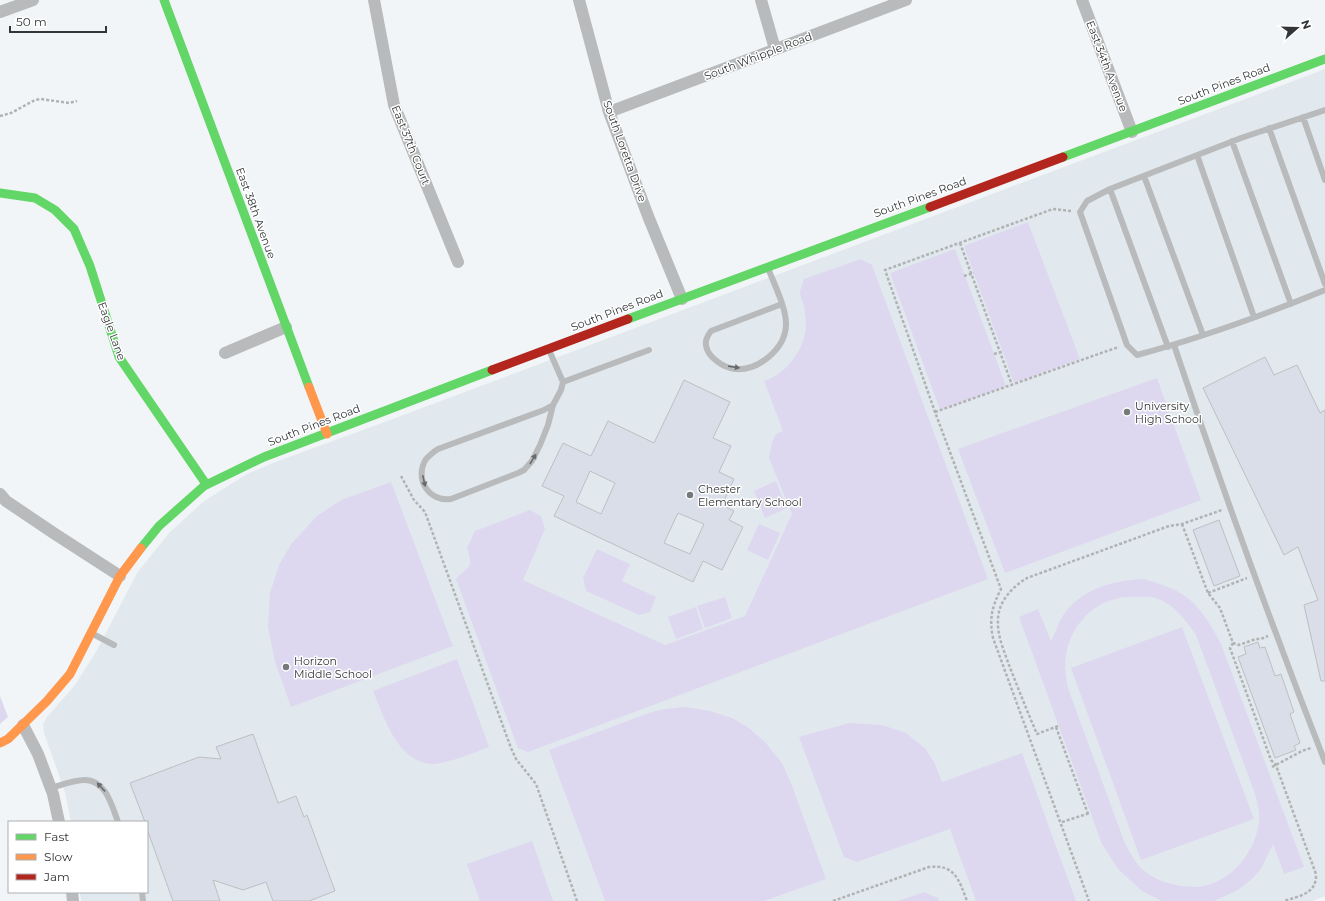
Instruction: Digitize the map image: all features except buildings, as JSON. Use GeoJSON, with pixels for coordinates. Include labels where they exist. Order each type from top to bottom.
{"type":"FeatureCollection","features":[{"type":"Feature","properties":{"kind":"street"},"geometry":{"type":"LineString","coordinates":[[0,12],[32,0]]}},
{"type":"Feature","properties":{"kind":"street","name":"East 38th Avenue"},"geometry":{"type":"LineString","coordinates":[[164,0],[327,434]]}},
{"type":"Feature","properties":{"kind":"street","name":"East 37th Court"},"geometry":{"type":"LineString","coordinates":[[374,0],[394,105],[458,262]]}},
{"type":"Feature","properties":{"kind":"street","name":"South Loretta Drive"},"geometry":{"type":"LineString","coordinates":[[579,0],[609,112],[648,216],[682,299]]}},
{"type":"Feature","properties":{"kind":"street"},"geometry":{"type":"LineString","coordinates":[[761,0],[775,49]]}},
{"type":"Feature","properties":{"kind":"street","name":"South Whipple Road"},"geometry":{"type":"LineString","coordinates":[[609,112],[906,0]]}},
{"type":"Feature","properties":{"kind":"street","name":"East 34th Avenue"},"geometry":{"type":"LineString","coordinates":[[1082,0],[1132,132]]}},
{"type":"Feature","properties":{"kind":"street","name":"South Pines Road"},"geometry":{"type":"LineString","coordinates":[[0,743],[8,739],[23,725],[47,701],[70,674],[120,576],[159,526],[204,486],[264,457],[327,434],[388,409],[1325,59]]}},
{"type":"Feature","properties":{"kind":"street","name":"Eagle Lane"},"geometry":{"type":"LineString","coordinates":[[0,193],[35,198],[55,210],[74,229],[90,266],[119,357],[206,484],[204,486]]}},
{"type":"Feature","properties":{"kind":"street"},"geometry":{"type":"LineString","coordinates":[[226,353],[286,327]]}},
{"type":"Feature","properties":{"kind":"street"},"geometry":{"type":"LineString","coordinates":[[0,494],[6,500],[55,534],[120,576]]}},
{"type":"Feature","properties":{"kind":"street"},"geometry":{"type":"LineString","coordinates":[[23,725],[38,754],[51,788],[60,821]]}},
{"type":"Feature","properties":{"kind":"lane"},"geometry":{"type":"LineString","coordinates":[[1325,110],[1269,128],[1110,189],[1087,200],[1080,212],[1127,345],[1138,355],[1203,335],[1291,304],[1325,290]]}},
{"type":"Feature","properties":{"kind":"lane"},"geometry":{"type":"LineString","coordinates":[[1303,117],[1325,180]]}},
{"type":"Feature","properties":{"kind":"lane"},"geometry":{"type":"LineString","coordinates":[[1269,128],[1325,284]]}},
{"type":"Feature","properties":{"kind":"lane"},"geometry":{"type":"LineString","coordinates":[[1232,142],[1291,304]]}},
{"type":"Feature","properties":{"kind":"lane"},"geometry":{"type":"LineString","coordinates":[[1197,155],[1254,317]]}},
{"type":"Feature","properties":{"kind":"lane"},"geometry":{"type":"LineString","coordinates":[[1144,176],[1203,335]]}},
{"type":"Feature","properties":{"kind":"lane"},"geometry":{"type":"LineString","coordinates":[[1110,189],[1171,346],[1279,644],[1324,759]]}},
{"type":"Feature","properties":{"kind":"lane"},"geometry":{"type":"LineString","coordinates":[[768,267],[782,304],[786,323],[785,333],[780,345],[772,354],[763,360],[745,368],[735,369],[721,364],[713,358],[708,351],[706,344],[707,338],[711,331],[782,304]]}},
{"type":"Feature","properties":{"kind":"lane"},"geometry":{"type":"LineString","coordinates":[[549,349],[563,382],[561,390],[553,405],[548,425],[532,461],[524,470],[503,480],[451,499],[440,499],[426,489],[422,478],[422,472],[426,460],[430,454],[438,449],[544,410],[553,405]]}},
{"type":"Feature","properties":{"kind":"lane"},"geometry":{"type":"LineString","coordinates":[[563,382],[649,350]]}},
{"type":"Feature","properties":{"kind":"lane"},"geometry":{"type":"LineString","coordinates":[[91,633],[114,645]]}},
{"type":"Feature","properties":{"kind":"lane"},"geometry":{"type":"LineString","coordinates":[[51,788],[84,780],[94,781],[103,788],[118,821]]}},
{"type":"Feature","properties":{"kind":"path"},"geometry":{"type":"LineString","coordinates":[[0,116],[11,113],[35,100],[41,99],[69,103],[77,101]]}},
{"type":"Feature","properties":{"kind":"path"},"geometry":{"type":"LineString","coordinates":[[1080,212],[1053,209],[885,270],[1001,589],[993,606],[991,616],[993,638],[1089,901]]}},
{"type":"Feature","properties":{"kind":"path"},"geometry":{"type":"LineString","coordinates":[[960,242],[973,273],[1012,385]]}},
{"type":"Feature","properties":{"kind":"path"},"geometry":{"type":"LineString","coordinates":[[964,276],[973,273]]}},
{"type":"Feature","properties":{"kind":"path"},"geometry":{"type":"LineString","coordinates":[[936,412],[1074,362],[1127,345]]}},
{"type":"Feature","properties":{"kind":"path"},"geometry":{"type":"LineString","coordinates":[[994,354],[1001,352]]}},
{"type":"Feature","properties":{"kind":"path"},"geometry":{"type":"LineString","coordinates":[[402,476],[414,500],[425,512],[511,748],[516,759],[536,784],[577,901]]}},
{"type":"Feature","properties":{"kind":"path"},"geometry":{"type":"LineString","coordinates":[[1062,822],[1089,813],[1057,726],[1037,734],[1004,650],[999,631],[998,619],[1001,606],[1008,593],[1026,578],[1169,526],[1182,524],[1230,507]]}},
{"type":"Feature","properties":{"kind":"path"},"geometry":{"type":"LineString","coordinates":[[1182,524],[1208,593],[1220,608],[1233,644],[1230,648],[1271,760],[1276,765],[1316,874],[1315,885],[1311,890],[1284,901]]}},
{"type":"Feature","properties":{"kind":"path"},"geometry":{"type":"LineString","coordinates":[[1208,593],[1254,575]]}},
{"type":"Feature","properties":{"kind":"path"},"geometry":{"type":"LineString","coordinates":[[1233,644],[1239,645],[1256,639],[1261,639]]}},
{"type":"Feature","properties":{"kind":"path"},"geometry":{"type":"LineString","coordinates":[[1272,767],[1302,752],[1319,746]]}},
{"type":"Feature","properties":{"kind":"path"},"geometry":{"type":"LineString","coordinates":[[833,901],[929,867],[937,866],[944,867],[956,876],[960,881],[967,901]]}},
{"type":"Feature","properties":{"kind":"shaded area"},"geometry":{"type":"Polygon","coordinates":[[[1325,69],[1325,896],[1312,901],[81,901],[80,893],[148,893],[148,821],[71,821],[65,792],[44,733],[43,724],[47,717],[75,685],[97,650],[137,573],[169,533],[204,501],[247,474],[278,461],[1325,69]]]}},
{"type":"Feature","properties":{"kind":"shaded area"},"geometry":{"type":"Polygon","coordinates":[[[1028,222],[1080,359],[1014,383],[964,246],[1028,222]]]}},
{"type":"Feature","properties":{"kind":"shaded area"},"geometry":{"type":"Polygon","coordinates":[[[955,249],[1006,386],[940,410],[890,273],[955,249]]]}},
{"type":"Feature","properties":{"kind":"shaded area"},"geometry":{"type":"Polygon","coordinates":[[[861,259],[872,265],[988,579],[528,752],[518,748],[456,579],[469,566],[470,560],[467,548],[475,531],[530,510],[541,516],[545,529],[523,580],[665,645],[745,616],[792,514],[769,458],[772,442],[776,434],[783,431],[764,381],[781,372],[788,365],[794,358],[803,340],[806,321],[804,306],[800,294],[804,279],[861,259]]]}},
{"type":"Feature","properties":{"kind":"shaded area"},"geometry":{"type":"Polygon","coordinates":[[[1157,378],[1201,500],[1005,573],[958,449],[1157,378]]]}},
{"type":"Feature","properties":{"kind":"shaded area"},"geometry":{"type":"Polygon","coordinates":[[[776,481],[787,508],[765,518],[754,491],[776,481]]]}},
{"type":"Feature","properties":{"kind":"shaded area"},"geometry":{"type":"Polygon","coordinates":[[[391,482],[453,646],[291,707],[275,662],[268,627],[270,593],[279,565],[292,543],[317,516],[341,500],[391,482]]]}},
{"type":"Feature","properties":{"kind":"shaded area"},"geometry":{"type":"Polygon","coordinates":[[[759,524],[780,533],[768,560],[747,550],[759,524]]]}},
{"type":"Feature","properties":{"kind":"shaded area"},"geometry":{"type":"Polygon","coordinates":[[[597,549],[630,564],[622,581],[656,597],[650,612],[639,615],[586,591],[583,578],[597,549]]]}},
{"type":"Feature","properties":{"kind":"shaded area"},"geometry":{"type":"Polygon","coordinates":[[[1144,579],[1169,587],[1182,594],[1194,604],[1214,630],[1221,644],[1304,867],[1284,874],[1273,844],[1261,869],[1252,879],[1238,890],[1214,901],[1162,901],[1142,891],[1118,869],[1102,844],[1019,617],[1038,609],[1051,641],[1061,619],[1076,601],[1097,588],[1108,584],[1144,579]],[[1128,597],[1107,602],[1098,606],[1083,619],[1077,627],[1068,645],[1065,659],[1068,688],[1124,841],[1136,863],[1155,878],[1168,883],[1195,887],[1208,885],[1228,875],[1237,867],[1251,848],[1259,823],[1255,794],[1196,635],[1182,617],[1165,602],[1151,597],[1128,597]]]}},
{"type":"Feature","properties":{"kind":"shaded area"},"geometry":{"type":"Polygon","coordinates":[[[725,597],[732,618],[705,628],[697,606],[725,597]]]}},
{"type":"Feature","properties":{"kind":"shaded area"},"geometry":{"type":"Polygon","coordinates":[[[696,607],[703,629],[676,639],[668,617],[696,607]]]}},
{"type":"Feature","properties":{"kind":"shaded area"},"geometry":{"type":"Polygon","coordinates":[[[1182,627],[1254,819],[1141,860],[1071,668],[1182,627]]]}},
{"type":"Feature","properties":{"kind":"shaded area"},"geometry":{"type":"Polygon","coordinates":[[[457,659],[489,747],[460,758],[437,764],[419,761],[409,755],[393,736],[373,691],[457,659]]]}},
{"type":"Feature","properties":{"kind":"shaded area"},"geometry":{"type":"Polygon","coordinates":[[[0,696],[8,717],[0,724],[0,696]]]}},
{"type":"Feature","properties":{"kind":"shaded area"},"geometry":{"type":"Polygon","coordinates":[[[685,707],[710,711],[732,718],[749,728],[765,742],[782,763],[791,783],[826,879],[764,901],[605,901],[549,750],[649,713],[664,709],[685,707]]]}},
{"type":"Feature","properties":{"kind":"shaded area"},"geometry":{"type":"Polygon","coordinates":[[[849,723],[882,725],[906,733],[925,748],[935,764],[942,782],[1022,753],[1076,901],[976,901],[950,829],[857,862],[844,857],[799,737],[849,723]]]}},
{"type":"Feature","properties":{"kind":"shaded area"},"geometry":{"type":"Polygon","coordinates":[[[532,841],[553,901],[480,901],[467,864],[532,841]]]}},
{"type":"Feature","properties":{"kind":"shaded area"},"geometry":{"type":"Polygon","coordinates":[[[924,892],[938,898],[939,901],[898,901],[924,892]]]}},
{"type":"Feature","properties":{"kind":"traffic: fast"},"geometry":{"type":"LineString","coordinates":[[164,0],[309,387]]}},
{"type":"Feature","properties":{"kind":"traffic: fast"},"geometry":{"type":"LineString","coordinates":[[1063,157],[1325,59]]}},
{"type":"Feature","properties":{"kind":"traffic: fast"},"geometry":{"type":"LineString","coordinates":[[0,193],[35,198],[55,210],[74,229],[90,266],[119,357],[206,484],[204,486]]}},
{"type":"Feature","properties":{"kind":"traffic: fast"},"geometry":{"type":"LineString","coordinates":[[628,319],[930,207]]}},
{"type":"Feature","properties":{"kind":"traffic: fast"},"geometry":{"type":"LineString","coordinates":[[141,548],[159,526],[204,486],[264,457],[492,370]]}},
{"type":"Feature","properties":{"kind":"traffic: slow"},"geometry":{"type":"LineString","coordinates":[[309,387],[327,434]]}},
{"type":"Feature","properties":{"kind":"traffic: slow"},"geometry":{"type":"LineString","coordinates":[[0,743],[8,739],[47,701],[70,674],[120,576],[141,548]]}},
{"type":"Feature","properties":{"kind":"traffic: jam"},"geometry":{"type":"LineString","coordinates":[[930,207],[1063,157]]}},
{"type":"Feature","properties":{"kind":"traffic: jam"},"geometry":{"type":"LineString","coordinates":[[492,370],[628,319]]}},
{"type":"Feature","properties":{"kind":"place","name":"University High School"},"geometry":{"type":"Point","coordinates":[1127,412]}},
{"type":"Feature","properties":{"kind":"place","name":"Chester Elementary School"},"geometry":{"type":"Point","coordinates":[690,495]}},
{"type":"Feature","properties":{"kind":"place","name":"Horizon Middle School"},"geometry":{"type":"Point","coordinates":[286,667]}}]}
